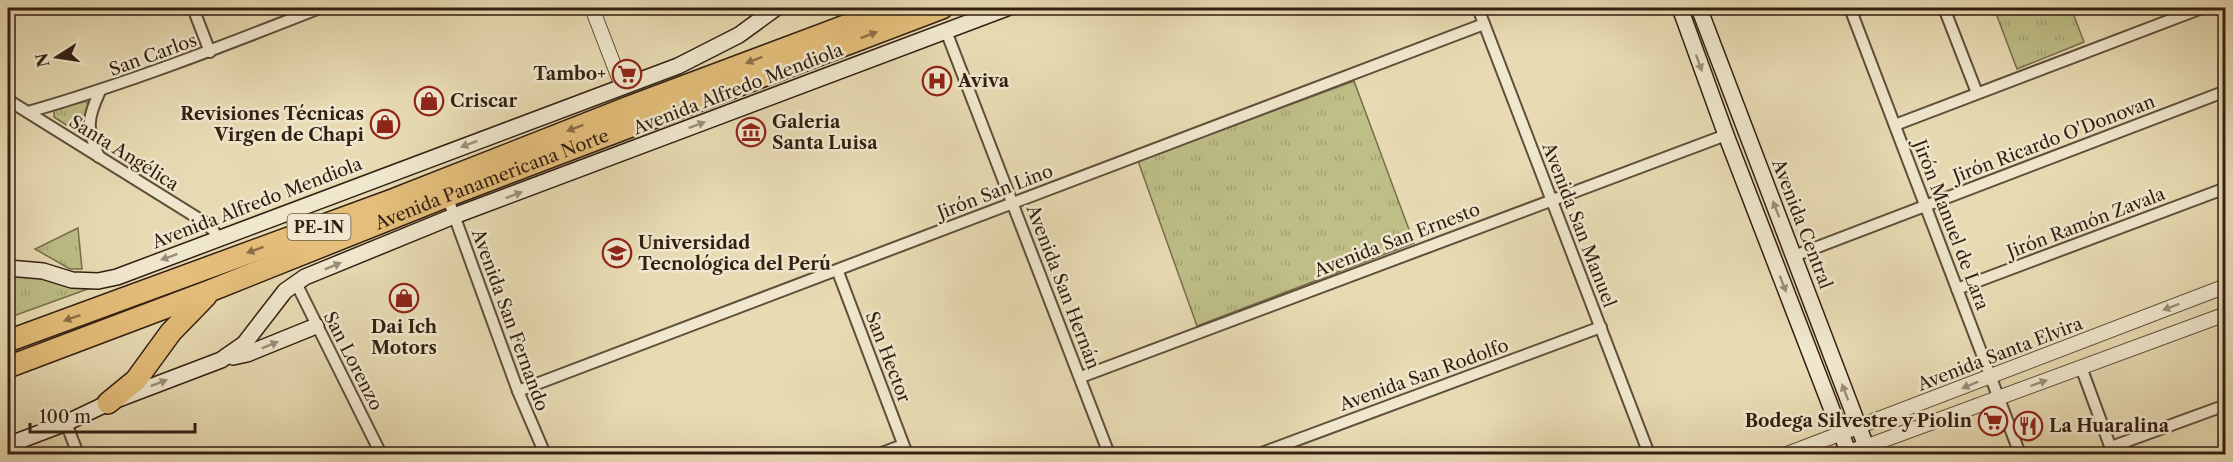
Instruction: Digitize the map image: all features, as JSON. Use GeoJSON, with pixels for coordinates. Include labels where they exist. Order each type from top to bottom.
{"type":"FeatureCollection","features":[{"type":"Feature","properties":{"kind":"highway","name":"Avenida Panamericana Norte"},"geometry":{"type":"LineString","coordinates":[[8,341],[395,199],[629,107],[893,8]]}},
{"type":"Feature","properties":{"kind":"highway","name":"Avenida Panamericana Norte"},"geometry":{"type":"LineString","coordinates":[[8,367],[212,290],[451,206],[942,8]]}},
{"type":"Feature","properties":{"kind":"highway"},"geometry":{"type":"LineString","coordinates":[[108,403],[136,380],[171,332],[212,290]]}},
{"type":"Feature","properties":{"kind":"main road","name":"Avenida Alfredo Mendiola"},"geometry":{"type":"LineString","coordinates":[[8,268],[43,271],[72,280],[98,281],[117,277],[678,66],[739,35],[776,8]]}},
{"type":"Feature","properties":{"kind":"main road","name":"Avenida Alfredo Mendiola"},"geometry":{"type":"LineString","coordinates":[[8,445],[66,423],[108,403],[221,360],[244,344],[285,291],[296,283],[451,206],[1007,8]]}},
{"type":"Feature","properties":{"kind":"main road"},"geometry":{"type":"LineString","coordinates":[[1680,8],[1841,435],[1845,453]]}},
{"type":"Feature","properties":{"kind":"main road","name":"Avenida Central"},"geometry":{"type":"LineString","coordinates":[[1699,8],[1867,451]]}},
{"type":"Feature","properties":{"kind":"main road"},"geometry":{"type":"LineString","coordinates":[[221,360],[247,354],[316,326]]}},
{"type":"Feature","properties":{"kind":"street"},"geometry":{"type":"LineString","coordinates":[[193,8],[210,52]]}},
{"type":"Feature","properties":{"kind":"street","name":"San Carlos"},"geometry":{"type":"LineString","coordinates":[[28,112],[100,91],[210,52],[321,8]]}},
{"type":"Feature","properties":{"kind":"street"},"geometry":{"type":"LineString","coordinates":[[592,8],[622,86]]}},
{"type":"Feature","properties":{"kind":"street","name":"Avenida San Manuel"},"geometry":{"type":"LineString","coordinates":[[1478,8],[1649,454]]}},
{"type":"Feature","properties":{"kind":"street","name":"Jirón Manuel de Lara"},"geometry":{"type":"LineString","coordinates":[[1850,8],[2020,454]]}},
{"type":"Feature","properties":{"kind":"street"},"geometry":{"type":"LineString","coordinates":[[1944,8],[1977,93]]}},
{"type":"Feature","properties":{"kind":"street"},"geometry":{"type":"LineString","coordinates":[[1895,125],[2202,8]]}},
{"type":"Feature","properties":{"kind":"street","name":"Jirón San Lino"},"geometry":{"type":"LineString","coordinates":[[518,392],[1484,24]]}},
{"type":"Feature","properties":{"kind":"street","name":"Avenida San Hernán"},"geometry":{"type":"LineString","coordinates":[[946,31],[1109,454]]}},
{"type":"Feature","properties":{"kind":"street"},"geometry":{"type":"LineString","coordinates":[[100,91],[89,123],[90,134],[100,158]]}},
{"type":"Feature","properties":{"kind":"street","name":"Jirón Ricardo O'Donovan"},"geometry":{"type":"LineString","coordinates":[[1794,256],[2226,91]]}},
{"type":"Feature","properties":{"kind":"street","name":"Santa Angélica"},"geometry":{"type":"LineString","coordinates":[[8,100],[204,222],[213,230],[218,239]]}},
{"type":"Feature","properties":{"kind":"street","name":"Avenida San Ernesto"},"geometry":{"type":"LineString","coordinates":[[1081,378],[1726,135]]}},
{"type":"Feature","properties":{"kind":"street","name":"Jirón Ramón Zavala"},"geometry":{"type":"LineString","coordinates":[[1957,289],[2226,188]]}},
{"type":"Feature","properties":{"kind":"street","name":"Avenida San Fernando"},"geometry":{"type":"LineString","coordinates":[[451,206],[518,392],[545,454]]}},
{"type":"Feature","properties":{"kind":"street","name":"San Hector"},"geometry":{"type":"LineString","coordinates":[[838,272],[905,450]]}},
{"type":"Feature","properties":{"kind":"street","name":"San Lorenzo"},"geometry":{"type":"LineString","coordinates":[[296,283],[381,454]]}},
{"type":"Feature","properties":{"kind":"street","name":"Avenida Santa Elvira"},"geometry":{"type":"LineString","coordinates":[[1787,454],[2226,286]]}},
{"type":"Feature","properties":{"kind":"street"},"geometry":{"type":"LineString","coordinates":[[1845,453],[1867,451],[1999,397],[2226,314]]}},
{"type":"Feature","properties":{"kind":"street","name":"Avenida San Rodolfo"},"geometry":{"type":"LineString","coordinates":[[1259,454],[1601,327]]}},
{"type":"Feature","properties":{"kind":"street"},"geometry":{"type":"LineString","coordinates":[[2081,368],[2112,451],[2226,405]]}},
{"type":"Feature","properties":{"kind":"street"},"geometry":{"type":"LineString","coordinates":[[66,423],[78,454]]}},
{"type":"Feature","properties":{"kind":"street"},"geometry":{"type":"LineString","coordinates":[[879,454],[905,450]]}},
{"type":"Feature","properties":{"kind":"green space"},"geometry":{"type":"Polygon","coordinates":[[[1994,8],[2071,8],[2084,42],[2017,69],[1994,8]]]}},
{"type":"Feature","properties":{"kind":"green space"},"geometry":{"type":"Polygon","coordinates":[[[1354,81],[1414,243],[1197,326],[1138,161],[1354,81]]]}},
{"type":"Feature","properties":{"kind":"green space"},"geometry":{"type":"Polygon","coordinates":[[[86,101],[89,105],[88,133],[85,137],[54,117],[54,110],[86,101]]]}},
{"type":"Feature","properties":{"kind":"green space"},"geometry":{"type":"Polygon","coordinates":[[[78,228],[82,269],[70,269],[35,249],[78,228]]]}},
{"type":"Feature","properties":{"kind":"green space"},"geometry":{"type":"Polygon","coordinates":[[[8,273],[96,286],[8,318],[8,273]]]}},
{"type":"Feature","properties":{"kind":"place","name":"Tambo+"},"geometry":{"type":"Point","coordinates":[627,74]}},
{"type":"Feature","properties":{"kind":"place","name":"Aviva"},"geometry":{"type":"Point","coordinates":[937,81]}},
{"type":"Feature","properties":{"kind":"place","name":"Criscar"},"geometry":{"type":"Point","coordinates":[429,101]}},
{"type":"Feature","properties":{"kind":"place","name":"Revisiones Técnicas Virgen de Chapi"},"geometry":{"type":"Point","coordinates":[385,124]}},
{"type":"Feature","properties":{"kind":"place","name":"Galeria Santa Luisa"},"geometry":{"type":"Point","coordinates":[751,132]}},
{"type":"Feature","properties":{"kind":"place","name":"Universidad Tecnológica del Perú"},"geometry":{"type":"Point","coordinates":[617,253]}},
{"type":"Feature","properties":{"kind":"place","name":"Dai Ich Motors"},"geometry":{"type":"Point","coordinates":[404,298]}},
{"type":"Feature","properties":{"kind":"place","name":"Bodega Silvestre y Piolin"},"geometry":{"type":"Point","coordinates":[1993,421]}},
{"type":"Feature","properties":{"kind":"place","name":"La Huaralina"},"geometry":{"type":"Point","coordinates":[2028,426]}}]}
